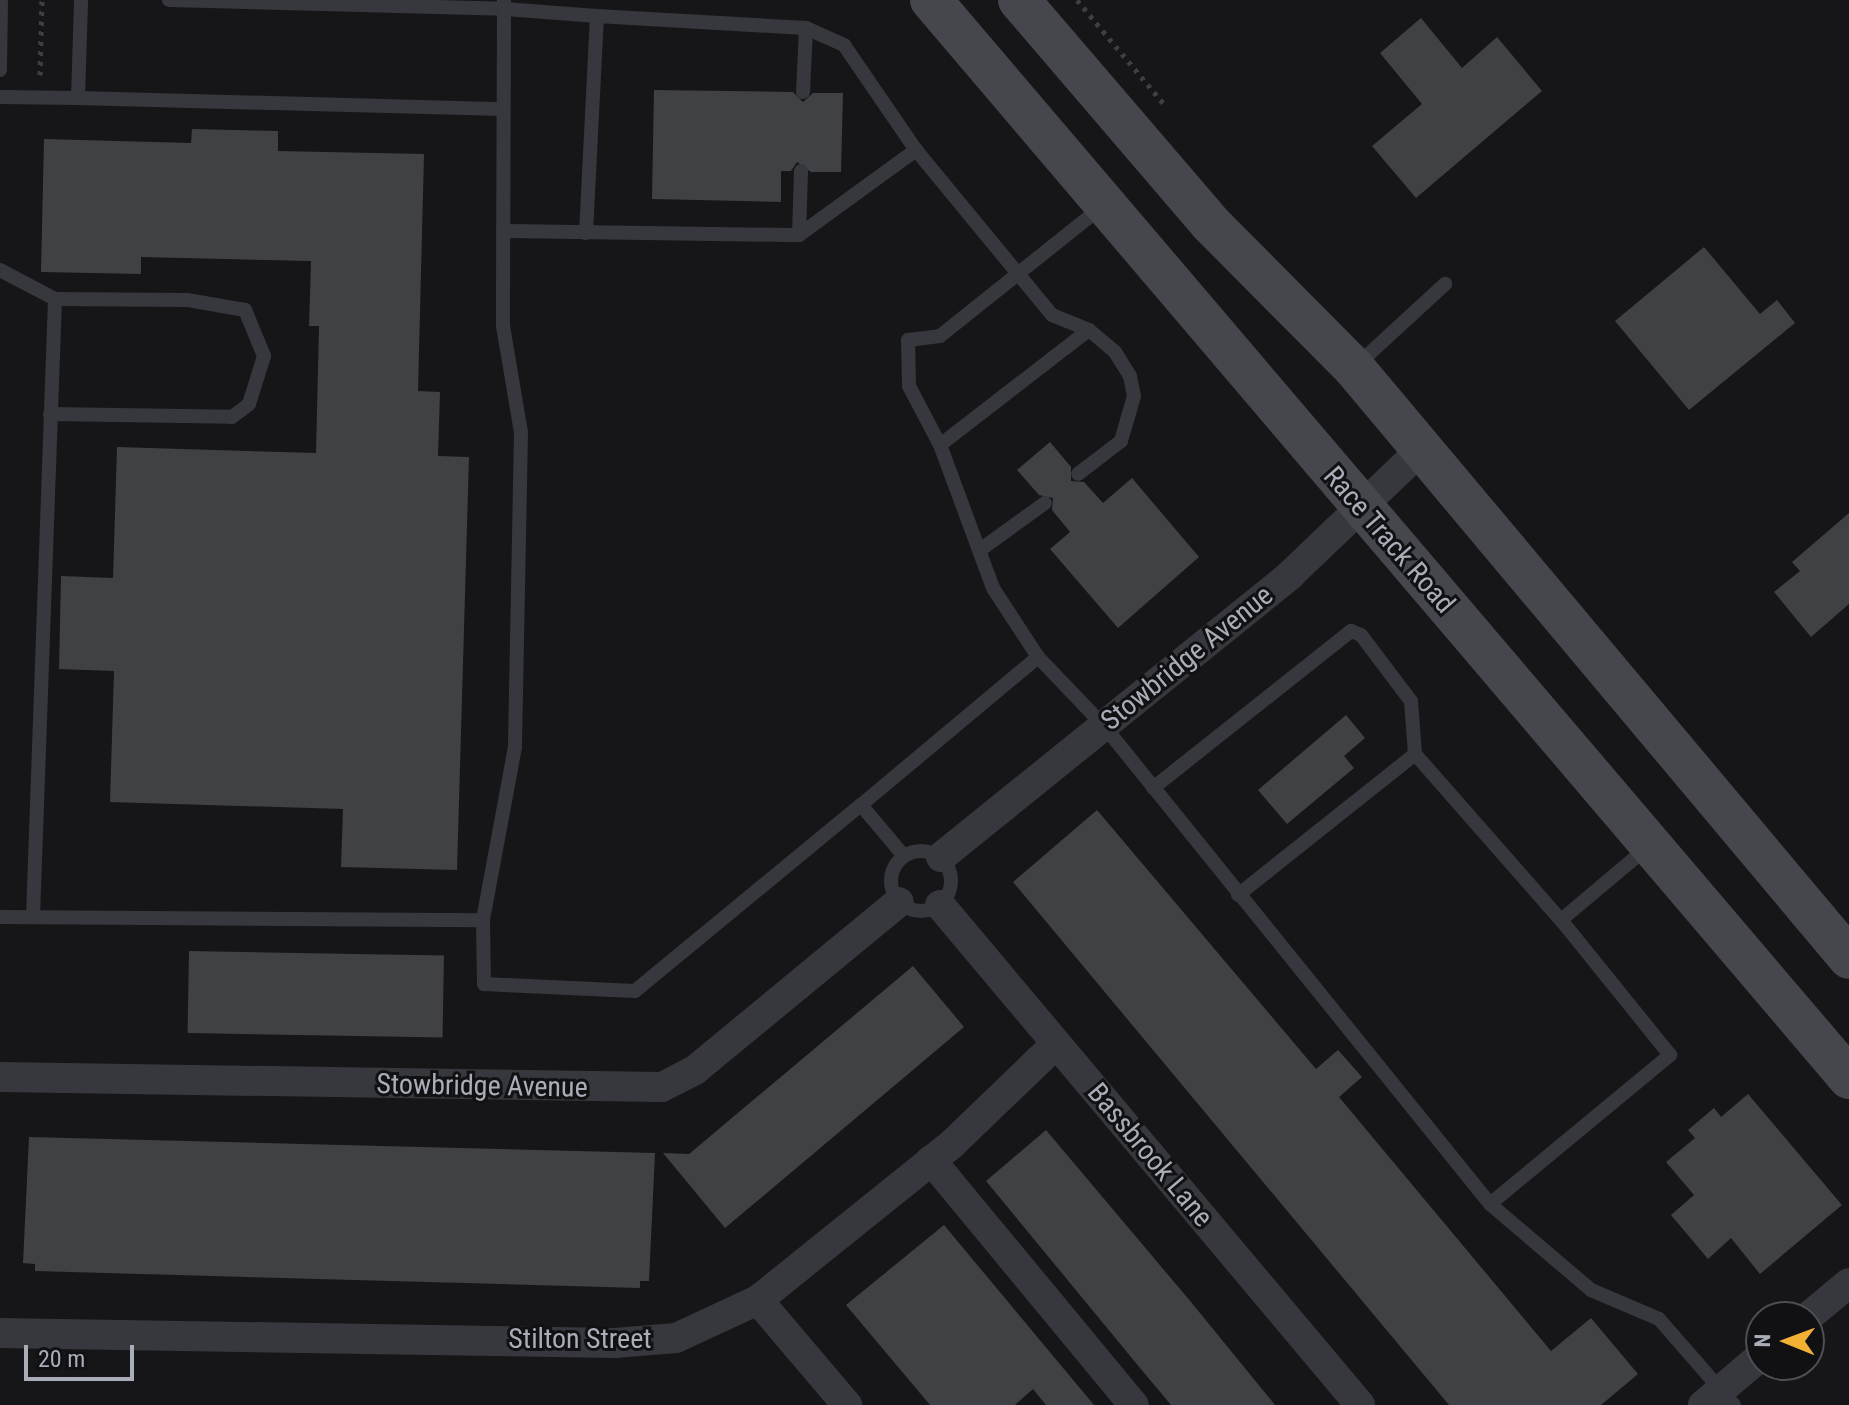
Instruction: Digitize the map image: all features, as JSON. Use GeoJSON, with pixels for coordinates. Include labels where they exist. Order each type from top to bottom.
{"type":"FeatureCollection","features":[{"type":"Feature","properties":{"kind":"main road","name":"Race Track Road"},"geometry":{"type":"LineString","coordinates":[[931,0],[1849,1078]]}},
{"type":"Feature","properties":{"kind":"main road"},"geometry":{"type":"LineString","coordinates":[[1019,0],[1211,224],[1354,368],[1849,958]]}},
{"type":"Feature","properties":{"kind":"street","name":"Stowbridge Avenue"},"geometry":{"type":"LineString","coordinates":[[941,857],[1290,575],[1423,448]]}},
{"type":"Feature","properties":{"kind":"street","name":"Stowbridge Avenue"},"geometry":{"type":"LineString","coordinates":[[0,1077],[662,1087],[695,1070],[899,902]]}},
{"type":"Feature","properties":{"kind":"street","name":"Bassbrook Lane"},"geometry":{"type":"LineString","coordinates":[[940,905],[1360,1405]]}},
{"type":"Feature","properties":{"kind":"street","name":"Stilton Street"},"geometry":{"type":"LineString","coordinates":[[0,1333],[615,1343],[676,1338],[758,1300],[931,1160],[1056,1044]]}},
{"type":"Feature","properties":{"kind":"street"},"geometry":{"type":"LineString","coordinates":[[931,1160],[1134,1405]]}},
{"type":"Feature","properties":{"kind":"street"},"geometry":{"type":"LineString","coordinates":[[1825,1303],[1849,1283]]}},
{"type":"Feature","properties":{"kind":"street"},"geometry":{"type":"LineString","coordinates":[[758,1300],[847,1405]]}},
{"type":"Feature","properties":{"kind":"street"},"geometry":{"type":"LineString","coordinates":[[1719,1400],[1745,1373]]}},
{"type":"Feature","properties":{"kind":"lane"},"geometry":{"type":"LineString","coordinates":[[0,70],[1,0]]}},
{"type":"Feature","properties":{"kind":"lane"},"geometry":{"type":"LineString","coordinates":[[78,98],[81,0]]}},
{"type":"Feature","properties":{"kind":"lane"},"geometry":{"type":"LineString","coordinates":[[169,0],[504,4],[597,16],[806,28],[844,45],[916,150],[1052,315],[1089,330],[1115,352],[1134,396],[1121,441],[1078,474]]}},
{"type":"Feature","properties":{"kind":"lane"},"geometry":{"type":"LineString","coordinates":[[504,4],[503,326],[521,432],[515,747],[483,920],[484,984],[635,991],[1038,657]]}},
{"type":"Feature","properties":{"kind":"lane"},"geometry":{"type":"LineString","coordinates":[[586,233],[597,16]]}},
{"type":"Feature","properties":{"kind":"lane"},"geometry":{"type":"LineString","coordinates":[[803,92],[806,28]]}},
{"type":"Feature","properties":{"kind":"lane"},"geometry":{"type":"LineString","coordinates":[[0,97],[503,109]]}},
{"type":"Feature","properties":{"kind":"lane"},"geometry":{"type":"LineString","coordinates":[[503,231],[799,235],[916,150]]}},
{"type":"Feature","properties":{"kind":"lane"},"geometry":{"type":"LineString","coordinates":[[799,235],[801,171]]}},
{"type":"Feature","properties":{"kind":"lane"},"geometry":{"type":"LineString","coordinates":[[1104,205],[940,336],[908,340],[909,386],[940,445],[993,588],[1038,657],[1104,726],[1490,1204],[1591,1290],[1659,1319],[1719,1400]]}},
{"type":"Feature","properties":{"kind":"lane"},"geometry":{"type":"LineString","coordinates":[[0,270],[55,299],[187,300],[245,310],[264,356],[249,404],[232,417],[50,414]]}},
{"type":"Feature","properties":{"kind":"lane"},"geometry":{"type":"LineString","coordinates":[[1354,368],[1445,284]]}},
{"type":"Feature","properties":{"kind":"lane"},"geometry":{"type":"LineString","coordinates":[[33,917],[55,299]]}},
{"type":"Feature","properties":{"kind":"lane"},"geometry":{"type":"LineString","coordinates":[[940,445],[1089,330]]}},
{"type":"Feature","properties":{"kind":"lane"},"geometry":{"type":"LineString","coordinates":[[980,550],[1045,503]]}},
{"type":"Feature","properties":{"kind":"lane"},"geometry":{"type":"LineString","coordinates":[[1153,788],[1351,631],[1361,635],[1411,701],[1415,754],[1561,920],[1670,1055],[1490,1204]]}},
{"type":"Feature","properties":{"kind":"lane"},"geometry":{"type":"LineString","coordinates":[[1238,895],[1415,754]]}},
{"type":"Feature","properties":{"kind":"lane"},"geometry":{"type":"LineString","coordinates":[[861,805],[904,856]]}},
{"type":"Feature","properties":{"kind":"lane"},"geometry":{"type":"LineString","coordinates":[[1561,920],[1651,845]]}},
{"type":"Feature","properties":{"kind":"lane"},"geometry":{"type":"LineString","coordinates":[[925,851],[941,857],[951,876],[940,905],[922,911],[899,902],[891,882],[904,856],[925,851]]}},
{"type":"Feature","properties":{"kind":"lane"},"geometry":{"type":"LineString","coordinates":[[0,917],[483,920]]}},
{"type":"Feature","properties":{"kind":"path"},"geometry":{"type":"LineString","coordinates":[[40,80],[42,0]]}},
{"type":"Feature","properties":{"kind":"building"},"geometry":{"type":"Polygon","coordinates":[[[1421,18],[1462,68],[1497,37],[1542,91],[1416,198],[1372,146],[1422,104],[1380,53],[1421,18]]]}},
{"type":"Feature","properties":{"kind":"building"},"geometry":{"type":"Polygon","coordinates":[[[654,90],[793,92],[803,102],[813,93],[843,93],[841,172],[811,172],[797,162],[791,171],[781,171],[781,202],[652,199],[654,90]]]}},
{"type":"Feature","properties":{"kind":"building"},"geometry":{"type":"Polygon","coordinates":[[[192,129],[278,131],[278,151],[424,154],[418,391],[440,392],[438,456],[469,457],[457,870],[341,867],[343,809],[110,802],[114,671],[59,669],[61,576],[113,578],[117,447],[316,453],[319,326],[309,326],[311,261],[141,257],[141,274],[41,272],[44,139],[191,143],[192,129]]]}},
{"type":"Feature","properties":{"kind":"building"},"geometry":{"type":"Polygon","coordinates":[[[1704,247],[1760,314],[1777,300],[1795,323],[1689,410],[1615,321],[1704,247]]]}},
{"type":"Feature","properties":{"kind":"building"},"geometry":{"type":"Polygon","coordinates":[[[1050,442],[1071,467],[1071,481],[1084,482],[1103,503],[1132,478],[1199,557],[1118,628],[1050,549],[1070,532],[1052,510],[1053,498],[1039,495],[1017,470],[1050,442]]]}},
{"type":"Feature","properties":{"kind":"building"},"geometry":{"type":"Polygon","coordinates":[[[1849,513],[1849,604],[1811,637],[1774,592],[1800,571],[1792,562],[1849,513]]]}},
{"type":"Feature","properties":{"kind":"building"},"geometry":{"type":"Polygon","coordinates":[[[1346,715],[1365,738],[1344,756],[1354,768],[1287,824],[1258,790],[1346,715]]]}},
{"type":"Feature","properties":{"kind":"building"},"geometry":{"type":"Polygon","coordinates":[[[1097,810],[1316,1069],[1338,1050],[1362,1077],[1339,1097],[1551,1351],[1591,1318],[1638,1374],[1601,1405],[1449,1405],[1013,882],[1097,810]]]}},
{"type":"Feature","properties":{"kind":"building"},"geometry":{"type":"Polygon","coordinates":[[[189,951],[444,955],[443,1037],[188,1033],[189,951]]]}},
{"type":"Feature","properties":{"kind":"building"},"geometry":{"type":"Polygon","coordinates":[[[913,966],[964,1027],[725,1228],[663,1153],[689,1154],[913,966]]]}},
{"type":"Feature","properties":{"kind":"building"},"geometry":{"type":"Polygon","coordinates":[[[1748,1094],[1842,1205],[1760,1274],[1731,1238],[1708,1259],[1671,1215],[1694,1195],[1666,1162],[1695,1138],[1688,1130],[1714,1108],[1721,1117],[1748,1094]]]}},
{"type":"Feature","properties":{"kind":"building"},"geometry":{"type":"Polygon","coordinates":[[[1046,1130],[1275,1405],[1171,1405],[1140,1368],[986,1181],[1046,1130]]]}},
{"type":"Feature","properties":{"kind":"building"},"geometry":{"type":"Polygon","coordinates":[[[29,1137],[655,1153],[649,1281],[640,1281],[640,1288],[35,1271],[35,1264],[23,1263],[29,1137]]]}},
{"type":"Feature","properties":{"kind":"building"},"geometry":{"type":"Polygon","coordinates":[[[944,1225],[1094,1405],[1046,1405],[1033,1389],[1015,1405],[930,1405],[846,1305],[944,1225]]]}}]}
